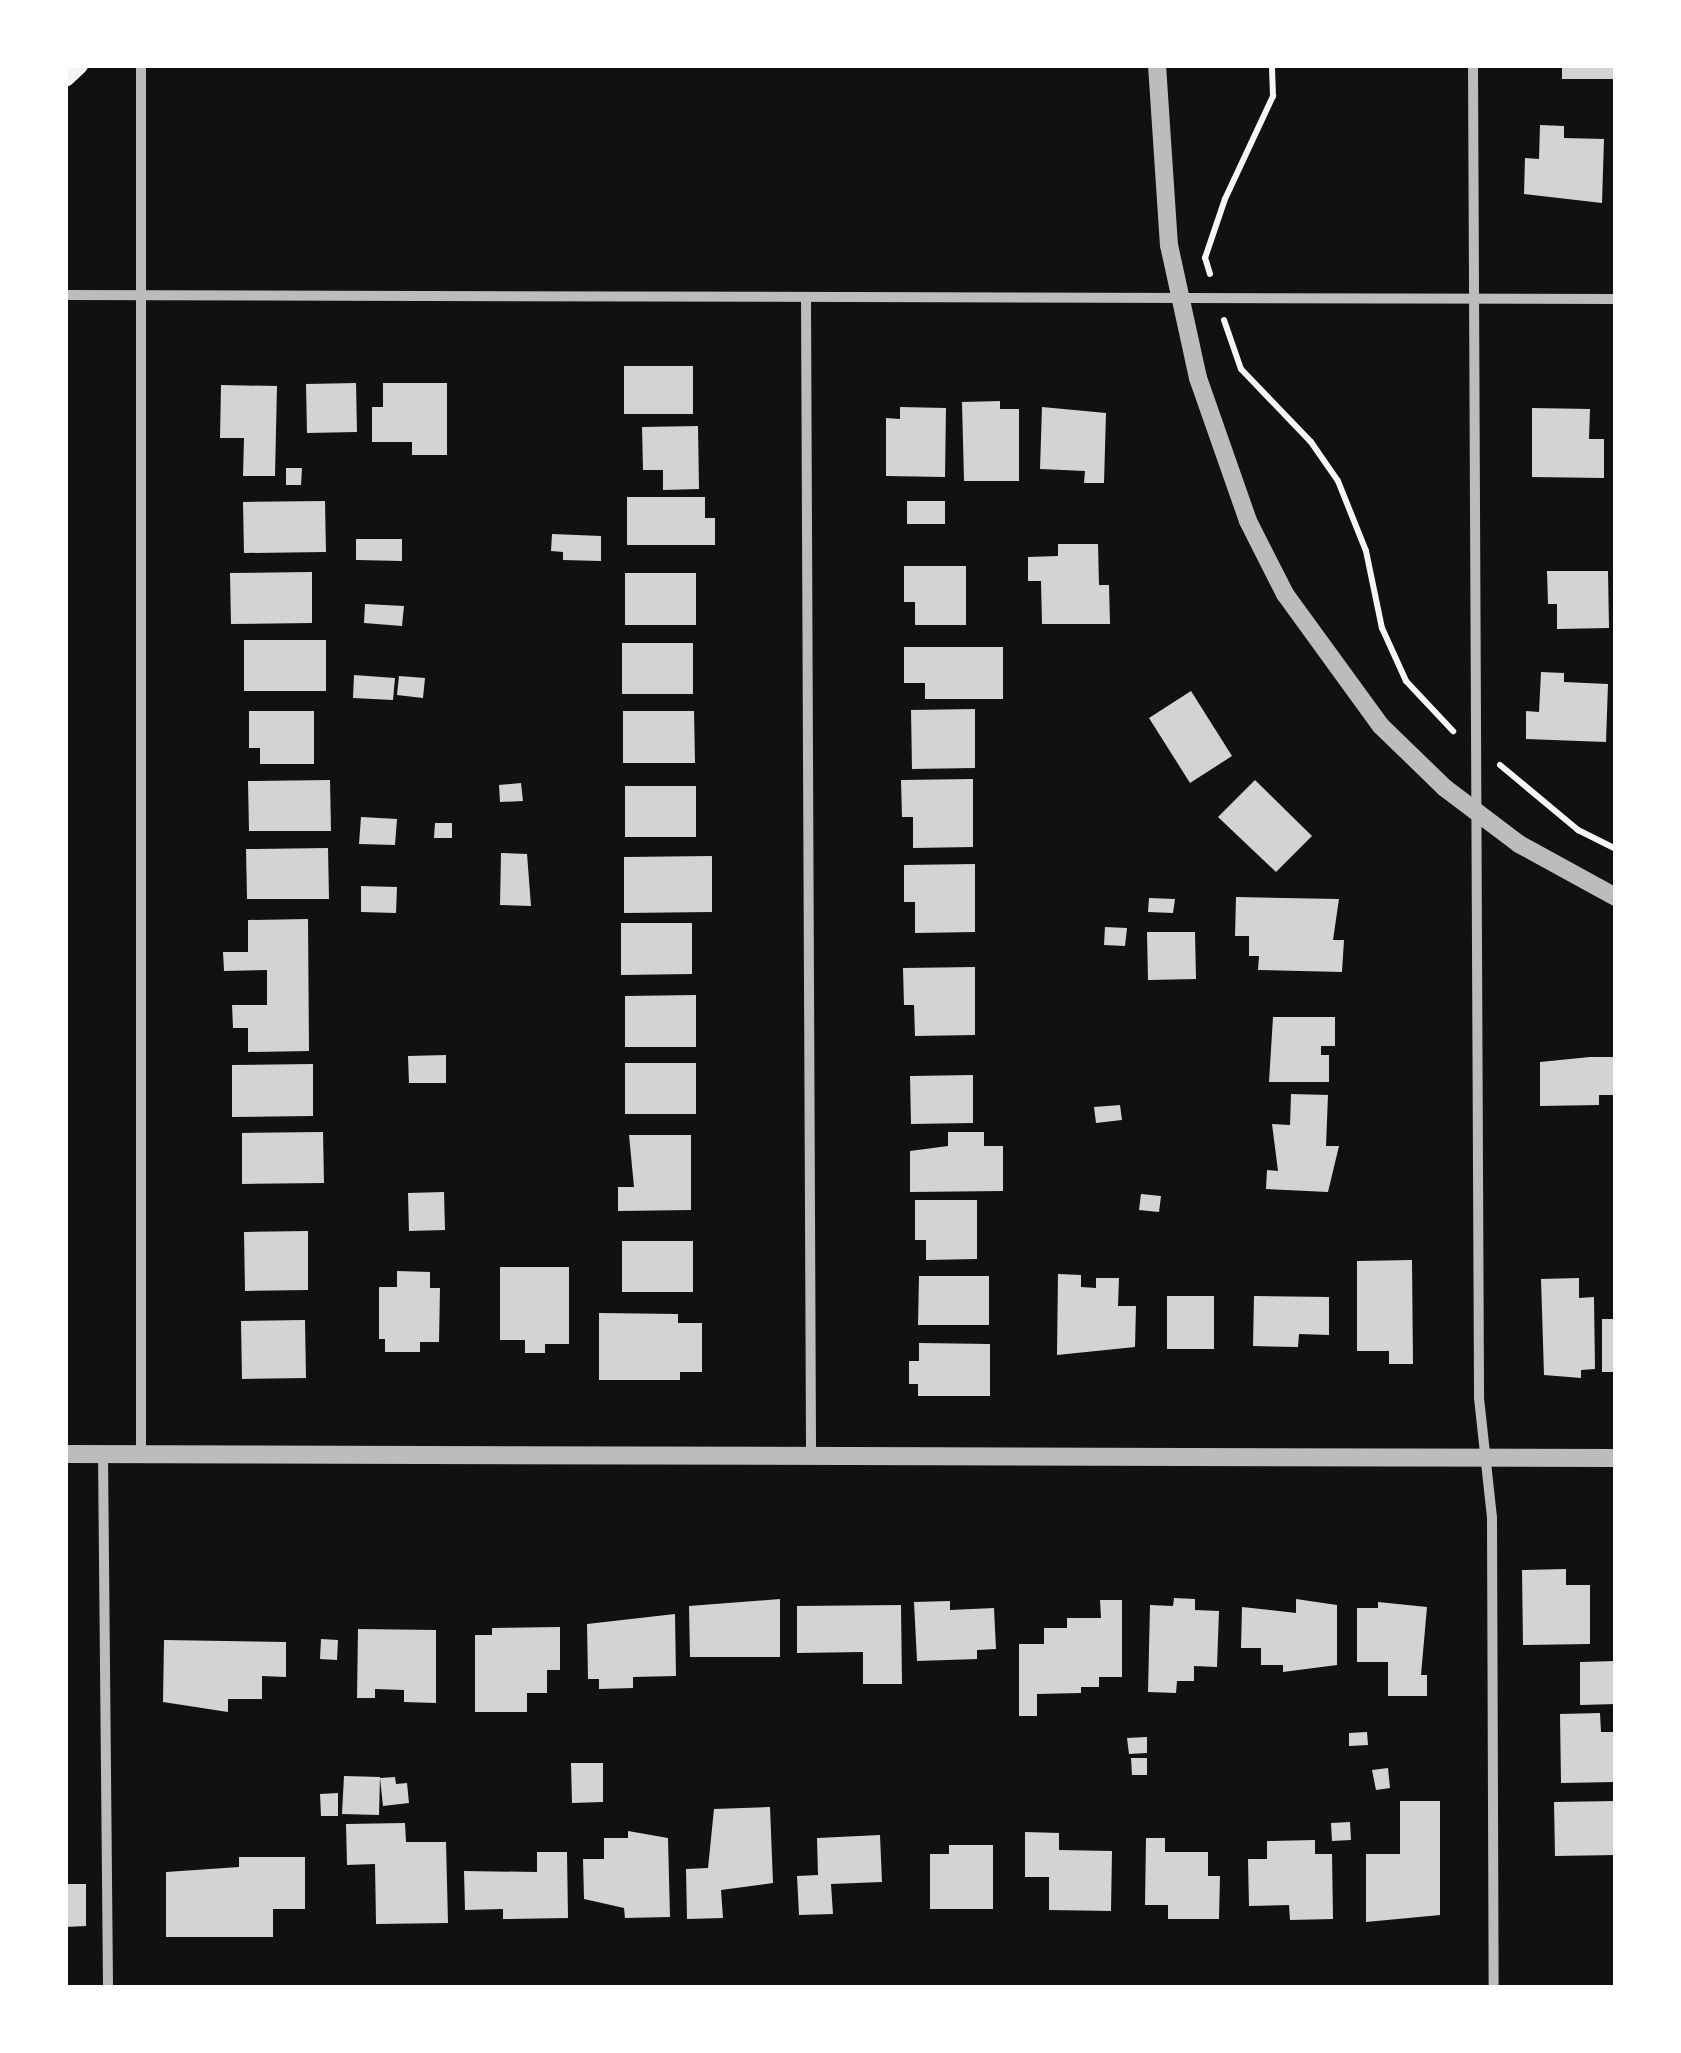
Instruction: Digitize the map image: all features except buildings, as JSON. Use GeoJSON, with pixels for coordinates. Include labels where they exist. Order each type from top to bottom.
{"type":"FeatureCollection","features":[{"type":"Feature","properties":{"kind":"main road"},"geometry":{"type":"LineString","coordinates":[[65,76],[78,65]]}},
{"type":"Feature","properties":{"kind":"street"},"geometry":{"type":"LineString","coordinates":[[141,65],[141,1454]]}},
{"type":"Feature","properties":{"kind":"street"},"geometry":{"type":"LineString","coordinates":[[1156,65],[1169,245],[1181,298],[1223,457],[1285,594],[1380,726],[1476,815],[1616,897]]}},
{"type":"Feature","properties":{"kind":"street"},"geometry":{"type":"LineString","coordinates":[[1473,65],[1473,747],[1479,1398],[1487,1458],[1494,1988]]}},
{"type":"Feature","properties":{"kind":"street"},"geometry":{"type":"LineString","coordinates":[[65,295],[1616,299]]}},
{"type":"Feature","properties":{"kind":"street"},"geometry":{"type":"LineString","coordinates":[[806,297],[811,1457]]}},
{"type":"Feature","properties":{"kind":"street"},"geometry":{"type":"LineString","coordinates":[[65,1454],[1616,1458]]}},
{"type":"Feature","properties":{"kind":"street"},"geometry":{"type":"LineString","coordinates":[[103,1454],[108,1988]]}},
{"type":"Feature","properties":{"kind":"path"},"geometry":{"type":"LineString","coordinates":[[1272,65],[1273,96],[1224,198],[1206,258],[1240,370],[1311,442],[1338,481],[1366,551],[1382,628],[1406,680],[1473,747],[1578,830],[1616,850]]}}]}
